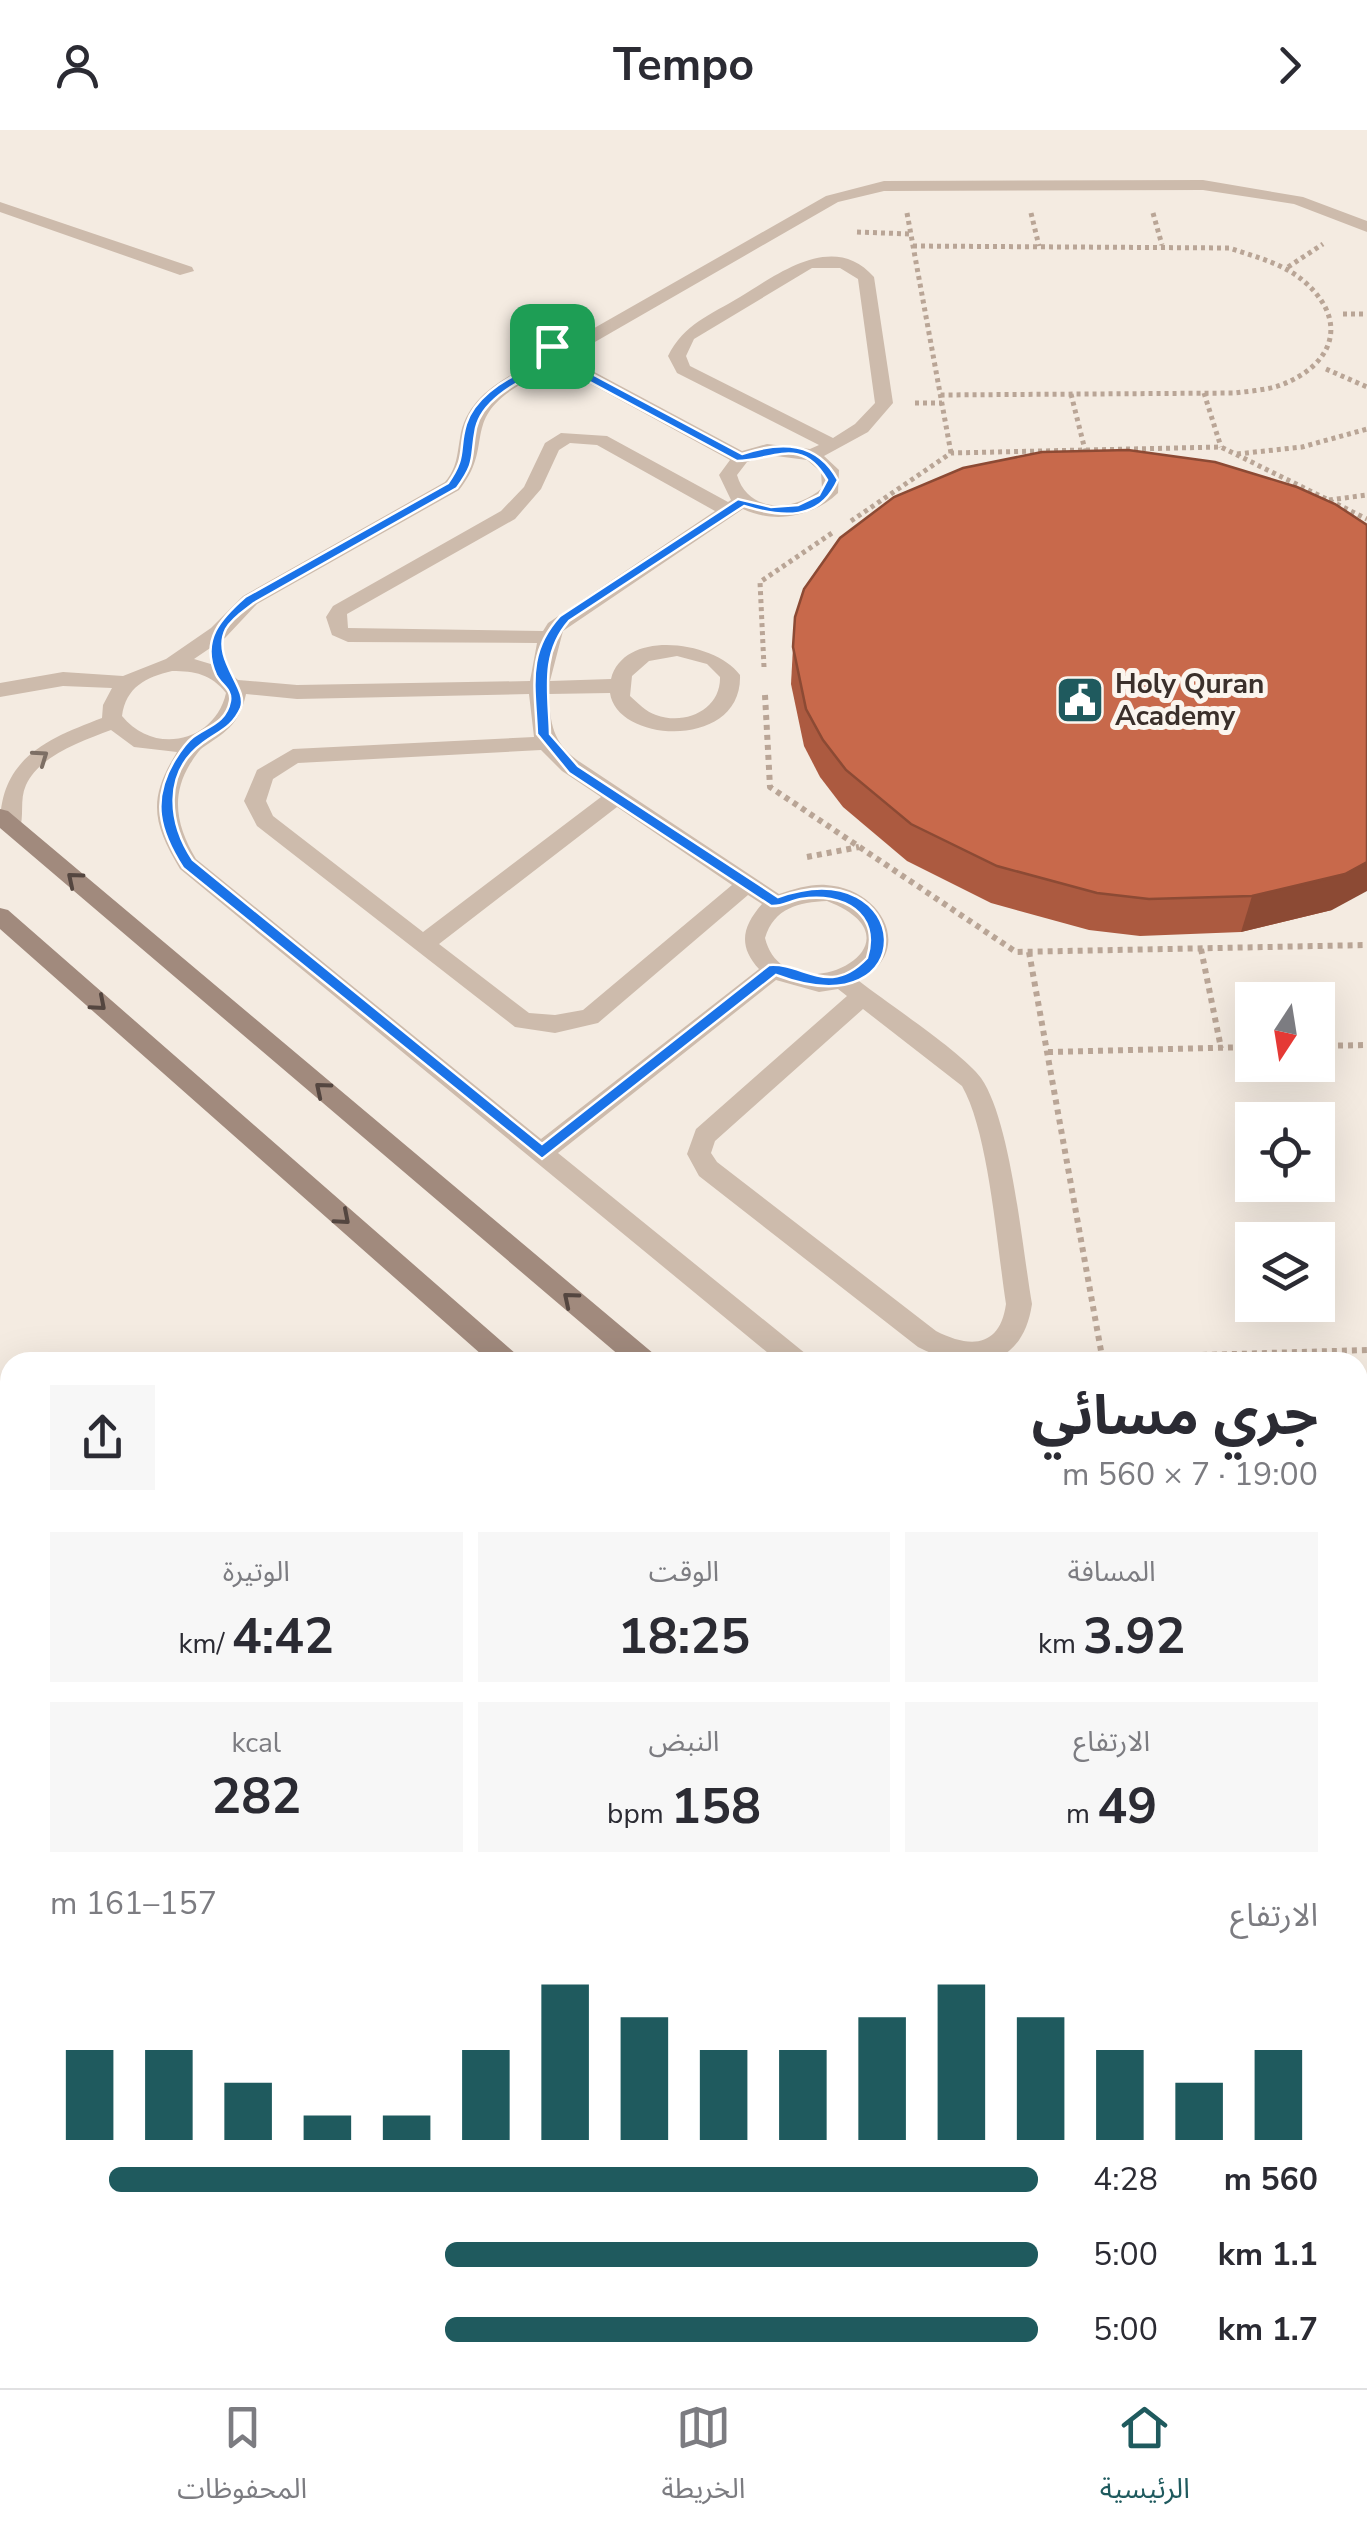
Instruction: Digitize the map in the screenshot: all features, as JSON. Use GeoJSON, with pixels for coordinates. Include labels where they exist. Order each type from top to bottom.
{"type":"FeatureCollection","features":[{"type":"Feature","properties":{"kind":"main road"},"geometry":{"type":"LineString","coordinates":[[6,821],[632,1352]]}},
{"type":"Feature","properties":{"kind":"main road"},"geometry":{"type":"LineString","coordinates":[[0,916],[496,1352]]}},
{"type":"Feature","properties":{"kind":"street"},"geometry":{"type":"LineString","coordinates":[[571,349],[832,199],[902,184],[1203,185],[1297,200],[1367,227]]}},
{"type":"Feature","properties":{"kind":"street"},"geometry":{"type":"LineString","coordinates":[[0,207],[186,271]]}},
{"type":"Feature","properties":{"kind":"street"},"geometry":{"type":"LineString","coordinates":[[735,506],[728,475],[742,458],[768,449],[805,453],[832,445],[872,421],[884,403],[869,283],[852,266],[825,261],[804,266],[686,336],[678,349],[684,370],[832,445]]}},
{"type":"Feature","properties":{"kind":"street"},"geometry":{"type":"LineString","coordinates":[[530,372],[526,360],[534,351],[552,346],[571,349],[580,356],[577,370]]}},
{"type":"Feature","properties":{"kind":"street"},"geometry":{"type":"LineString","coordinates":[[172,664],[218,633],[225,621],[250,600],[452,486],[468,464],[471,427],[478,410],[508,382],[530,372],[553,378],[577,370],[742,458]]}},
{"type":"Feature","properties":{"kind":"street"},"geometry":{"type":"LineString","coordinates":[[548,637],[348,636],[340,631],[336,617],[340,610],[508,514],[532,490],[551,447],[568,437],[602,440],[735,506],[786,512],[824,498],[831,489],[830,470],[805,453],[796,426]]}},
{"type":"Feature","properties":{"kind":"street"},"geometry":{"type":"LineString","coordinates":[[735,506],[564,618],[548,637],[541,656],[543,734],[563,762],[776,902]]}},
{"type":"Feature","properties":{"kind":"street"},"geometry":{"type":"LineString","coordinates":[[218,633],[236,704],[232,716]]}},
{"type":"Feature","properties":{"kind":"street"},"geometry":{"type":"LineString","coordinates":[[677,650],[710,657],[723,666],[733,688],[722,710],[692,724],[674,725],[640,717],[620,698],[618,686],[630,664],[660,651],[677,650]]}},
{"type":"Feature","properties":{"kind":"street"},"geometry":{"type":"LineString","coordinates":[[297,692],[232,716],[195,742],[167,746],[127,736],[114,721],[112,705],[126,683],[139,674],[172,664],[190,664],[227,680],[297,692],[618,686]]}},
{"type":"Feature","properties":{"kind":"street"},"geometry":{"type":"LineString","coordinates":[[0,690],[25,682],[75,676],[126,683]]}},
{"type":"Feature","properties":{"kind":"street"},"geometry":{"type":"LineString","coordinates":[[6,821],[9,800],[21,772],[34,758],[114,721]]}},
{"type":"Feature","properties":{"kind":"street"},"geometry":{"type":"LineString","coordinates":[[140,742],[167,784]]}},
{"type":"Feature","properties":{"kind":"street"},"geometry":{"type":"LineString","coordinates":[[195,742],[167,784],[165,812],[168,828],[188,864],[785,1352]]}},
{"type":"Feature","properties":{"kind":"street"},"geometry":{"type":"LineString","coordinates":[[548,743],[293,756],[264,775],[254,801],[264,822],[522,1021],[571,1022],[590,1017],[747,884]]}},
{"type":"Feature","properties":{"kind":"street"},"geometry":{"type":"LineString","coordinates":[[423,944],[616,797]]}},
{"type":"Feature","properties":{"kind":"street"},"geometry":{"type":"LineString","coordinates":[[776,902],[762,915],[756,939],[761,955],[774,969],[811,982],[852,988],[970,1080],[986,1112],[1019,1304],[1016,1329],[997,1347],[983,1352],[954,1352],[927,1339],[708,1168],[699,1154],[704,1136],[852,988],[878,950],[879,929],[866,910],[830,894],[802,894],[776,902]]}},
{"type":"Feature","properties":{"kind":"street"},"geometry":{"type":"LineString","coordinates":[[542,1153],[774,969]]}},
{"type":"Feature","properties":{"kind":"path"},"geometry":{"type":"LineString","coordinates":[[902,184],[951,453]]}},
{"type":"Feature","properties":{"kind":"path"},"geometry":{"type":"LineString","coordinates":[[1028,198],[1039,246]]}},
{"type":"Feature","properties":{"kind":"path"},"geometry":{"type":"LineString","coordinates":[[1149,198],[1162,245]]}},
{"type":"Feature","properties":{"kind":"path"},"geometry":{"type":"LineString","coordinates":[[1286,268],[1327,241]]}},
{"type":"Feature","properties":{"kind":"path"},"geometry":{"type":"LineString","coordinates":[[913,246],[1229,248],[1286,268],[1331,297]]}},
{"type":"Feature","properties":{"kind":"path"},"geometry":{"type":"LineString","coordinates":[[1343,314],[1367,314]]}},
{"type":"Feature","properties":{"kind":"path"},"geometry":{"type":"LineString","coordinates":[[1334,362],[1323,372],[1367,388]]}},
{"type":"Feature","properties":{"kind":"path"},"geometry":{"type":"LineString","coordinates":[[940,394],[1258,392],[1310,378]]}},
{"type":"Feature","properties":{"kind":"path"},"geometry":{"type":"LineString","coordinates":[[1204,393],[1221,447]]}},
{"type":"Feature","properties":{"kind":"path"},"geometry":{"type":"LineString","coordinates":[[1071,394],[1085,450]]}},
{"type":"Feature","properties":{"kind":"path"},"geometry":{"type":"LineString","coordinates":[[1236,454],[1302,447],[1367,429]]}},
{"type":"Feature","properties":{"kind":"path"},"geometry":{"type":"LineString","coordinates":[[764,675],[760,582],[951,453],[1221,447],[1367,519]]}},
{"type":"Feature","properties":{"kind":"path"},"geometry":{"type":"LineString","coordinates":[[1329,500],[1367,495]]}},
{"type":"Feature","properties":{"kind":"path"},"geometry":{"type":"LineString","coordinates":[[766,694],[770,787],[1016,952],[1367,945]]}},
{"type":"Feature","properties":{"kind":"path"},"geometry":{"type":"LineString","coordinates":[[1200,948],[1222,1048]]}},
{"type":"Feature","properties":{"kind":"path"},"geometry":{"type":"LineString","coordinates":[[1030,952],[1102,1352]]}},
{"type":"Feature","properties":{"kind":"path"},"geometry":{"type":"LineString","coordinates":[[1335,1046],[1367,1045]]}},
{"type":"Feature","properties":{"kind":"path"},"geometry":{"type":"LineString","coordinates":[[1048,1052],[1235,1048]]}},
{"type":"Feature","properties":{"kind":"path"},"geometry":{"type":"LineString","coordinates":[[1294,1352],[1367,1350]]}},
{"type":"Feature","properties":{"kind":"building","name":"Holy Quran Academy"},"geometry":{"type":"Polygon","coordinates":[[[1128,450],[1215,462],[1297,487],[1335,504],[1367,525],[1367,862],[1345,874],[1252,896],[1149,899],[1097,893],[997,866],[911,824],[846,770],[806,709],[793,647],[795,617],[804,589],[840,538],[894,497],[963,468],[1042,452],[1128,450]]]}},
{"type":"Feature","properties":{"kind":"place","name":"Holy Quran Academy"},"geometry":{"type":"Point","coordinates":[1080,700]}},
{"type":"Feature","properties":{"kind":"route"},"geometry":{"type":"LineString","coordinates":[[552,346],[571,349],[580,356],[577,370],[742,458],[768,449],[798,451],[822,462],[830,470],[832,480],[824,498],[801,509],[770,510],[742,501],[564,618],[548,637],[541,656],[543,734],[563,762],[776,902],[815,892],[843,896],[874,919],[880,940],[874,960],[866,969],[842,980],[801,981],[774,969],[542,1153],[188,864],[168,828],[165,794],[167,784],[195,742],[224,726],[232,716],[236,693],[222,674],[218,633],[225,621],[250,600],[452,486],[468,464],[471,427],[478,410],[508,382],[530,372],[526,366],[529,355],[552,346]]}}]}
